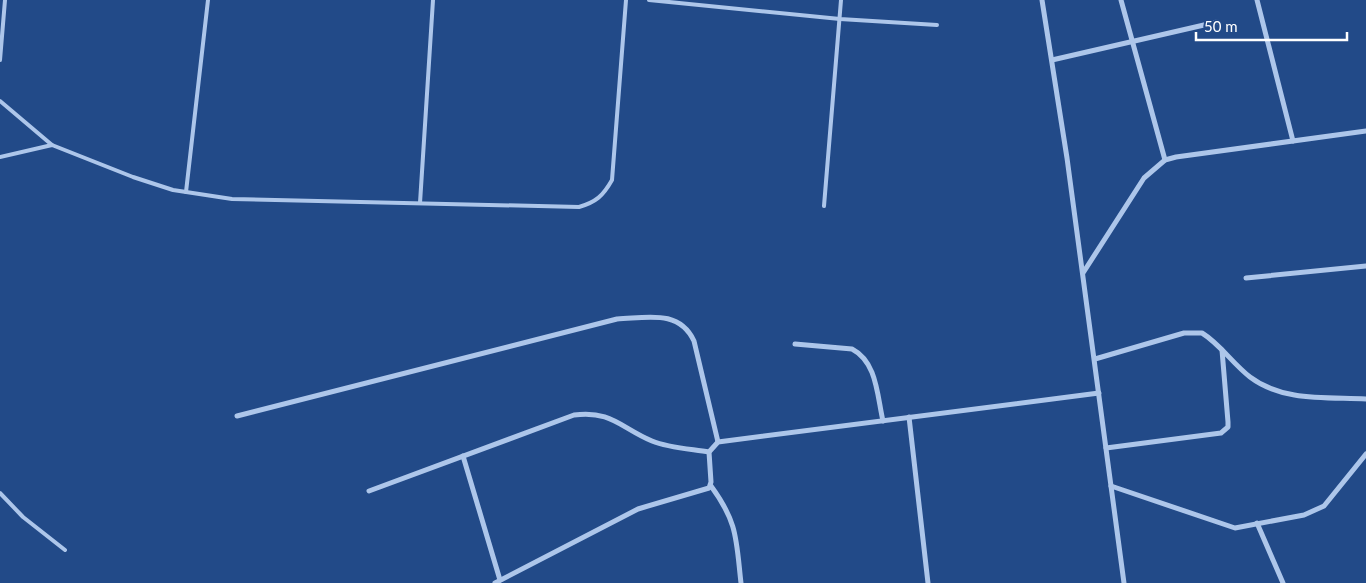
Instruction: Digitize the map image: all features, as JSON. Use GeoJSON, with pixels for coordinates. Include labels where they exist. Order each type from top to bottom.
{"type":"FeatureCollection","features":[{"type":"Feature","properties":{"kind":"street"},"geometry":{"type":"LineString","coordinates":[[1042,0],[1083,273],[1124,583]]}},
{"type":"Feature","properties":{"kind":"street"},"geometry":{"type":"LineString","coordinates":[[1121,0],[1165,160]]}},
{"type":"Feature","properties":{"kind":"street"},"geometry":{"type":"LineString","coordinates":[[1257,0],[1293,141]]}},
{"type":"Feature","properties":{"kind":"street"},"geometry":{"type":"LineString","coordinates":[[1052,60],[1217,22]]}},
{"type":"Feature","properties":{"kind":"street"},"geometry":{"type":"LineString","coordinates":[[1083,273],[1144,178],[1165,160],[1366,131]]}},
{"type":"Feature","properties":{"kind":"street"},"geometry":{"type":"LineString","coordinates":[[1246,278],[1366,266]]}},
{"type":"Feature","properties":{"kind":"street"},"geometry":{"type":"LineString","coordinates":[[237,416],[617,319],[670,318],[686,327],[694,341],[718,442]]}},
{"type":"Feature","properties":{"kind":"street"},"geometry":{"type":"LineString","coordinates":[[1094,359],[1194,332],[1207,336],[1249,376],[1266,388],[1285,394],[1366,399]]}},
{"type":"Feature","properties":{"kind":"street"},"geometry":{"type":"LineString","coordinates":[[795,344],[852,349],[859,353],[868,361],[872,371],[882,420]]}},
{"type":"Feature","properties":{"kind":"street"},"geometry":{"type":"LineString","coordinates":[[1106,448],[1221,433],[1225,430],[1228,422],[1222,350]]}},
{"type":"Feature","properties":{"kind":"street"},"geometry":{"type":"LineString","coordinates":[[741,583],[733,521],[711,486],[709,452],[718,442],[1099,393]]}},
{"type":"Feature","properties":{"kind":"street"},"geometry":{"type":"LineString","coordinates":[[369,490],[574,415],[588,413],[602,415],[652,441],[709,452]]}},
{"type":"Feature","properties":{"kind":"street"},"geometry":{"type":"LineString","coordinates":[[909,417],[928,583]]}},
{"type":"Feature","properties":{"kind":"street"},"geometry":{"type":"LineString","coordinates":[[1111,486],[1235,528],[1304,515],[1324,506],[1366,454]]}},
{"type":"Feature","properties":{"kind":"street"},"geometry":{"type":"LineString","coordinates":[[462,456],[498,582],[638,509],[705,490],[711,486]]}},
{"type":"Feature","properties":{"kind":"street"},"geometry":{"type":"LineString","coordinates":[[1257,524],[1283,583]]}},
{"type":"Feature","properties":{"kind":"lane"},"geometry":{"type":"LineString","coordinates":[[0,60],[5,0]]}},
{"type":"Feature","properties":{"kind":"lane"},"geometry":{"type":"LineString","coordinates":[[186,192],[208,0]]}},
{"type":"Feature","properties":{"kind":"lane"},"geometry":{"type":"LineString","coordinates":[[420,204],[433,0]]}},
{"type":"Feature","properties":{"kind":"lane"},"geometry":{"type":"LineString","coordinates":[[0,100],[52,145],[132,177],[186,192],[232,199],[579,207],[595,202],[604,193],[612,180],[626,0]]}},
{"type":"Feature","properties":{"kind":"lane"},"geometry":{"type":"LineString","coordinates":[[649,0],[840,19],[937,25]]}},
{"type":"Feature","properties":{"kind":"lane"},"geometry":{"type":"LineString","coordinates":[[824,206],[842,0]]}},
{"type":"Feature","properties":{"kind":"lane"},"geometry":{"type":"LineString","coordinates":[[0,157],[52,145]]}},
{"type":"Feature","properties":{"kind":"lane"},"geometry":{"type":"LineString","coordinates":[[0,493],[23,517],[65,550]]}}]}
